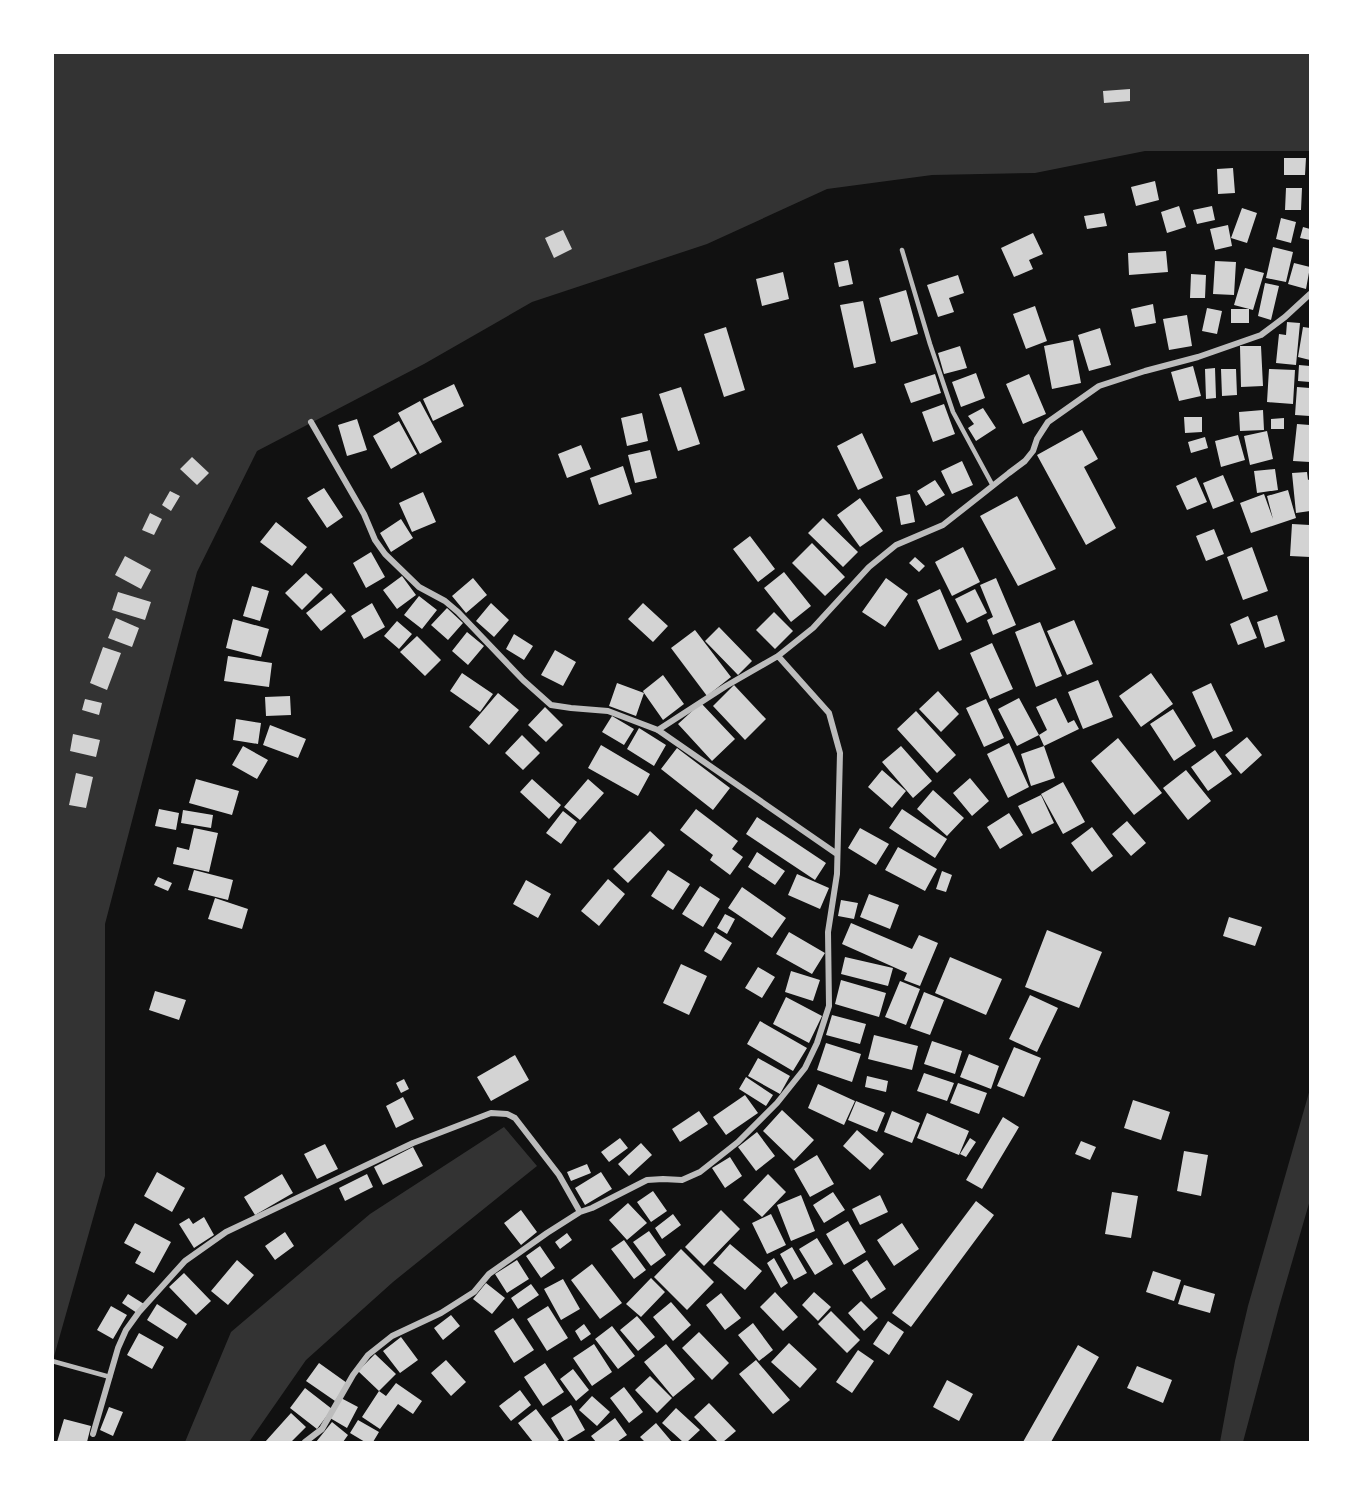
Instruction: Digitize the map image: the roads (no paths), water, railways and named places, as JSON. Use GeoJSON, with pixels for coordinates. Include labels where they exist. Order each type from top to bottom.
{"type":"FeatureCollection","features":[{"type":"Feature","properties":{"kind":"street"},"geometry":{"type":"LineString","coordinates":[[658,730],[778,656],[813,628],[869,567],[887,552],[896,545],[943,525],[1025,461],[1033,451],[1048,422],[1099,386],[1198,357],[1261,335],[1311,294]]}},
{"type":"Feature","properties":{"kind":"street"},"geometry":{"type":"LineString","coordinates":[[311,422],[364,514],[375,540],[385,554],[419,587],[445,601],[459,612],[523,680],[551,705],[608,711],[658,730],[837,854]]}},
{"type":"Feature","properties":{"kind":"street"},"geometry":{"type":"LineString","coordinates":[[305,1443],[322,1430],[353,1375],[368,1355],[392,1336],[441,1313],[474,1292],[489,1274],[580,1212],[647,1180],[682,1180],[700,1172],[746,1135],[806,1068],[829,1006],[828,932],[837,874],[840,753],[829,713],[778,656]]}},
{"type":"Feature","properties":{"kind":"street"},"geometry":{"type":"LineString","coordinates":[[93,1434],[118,1348],[126,1330],[139,1312],[185,1261],[226,1232],[413,1143],[490,1113],[507,1114],[515,1118],[559,1175],[580,1212]]}},
{"type":"Feature","properties":{"kind":"lane"},"geometry":{"type":"LineString","coordinates":[[902,250],[952,412],[993,486]]}},
{"type":"Feature","properties":{"kind":"lane"},"geometry":{"type":"LineString","coordinates":[[52,1361],[110,1377]]}}]}
